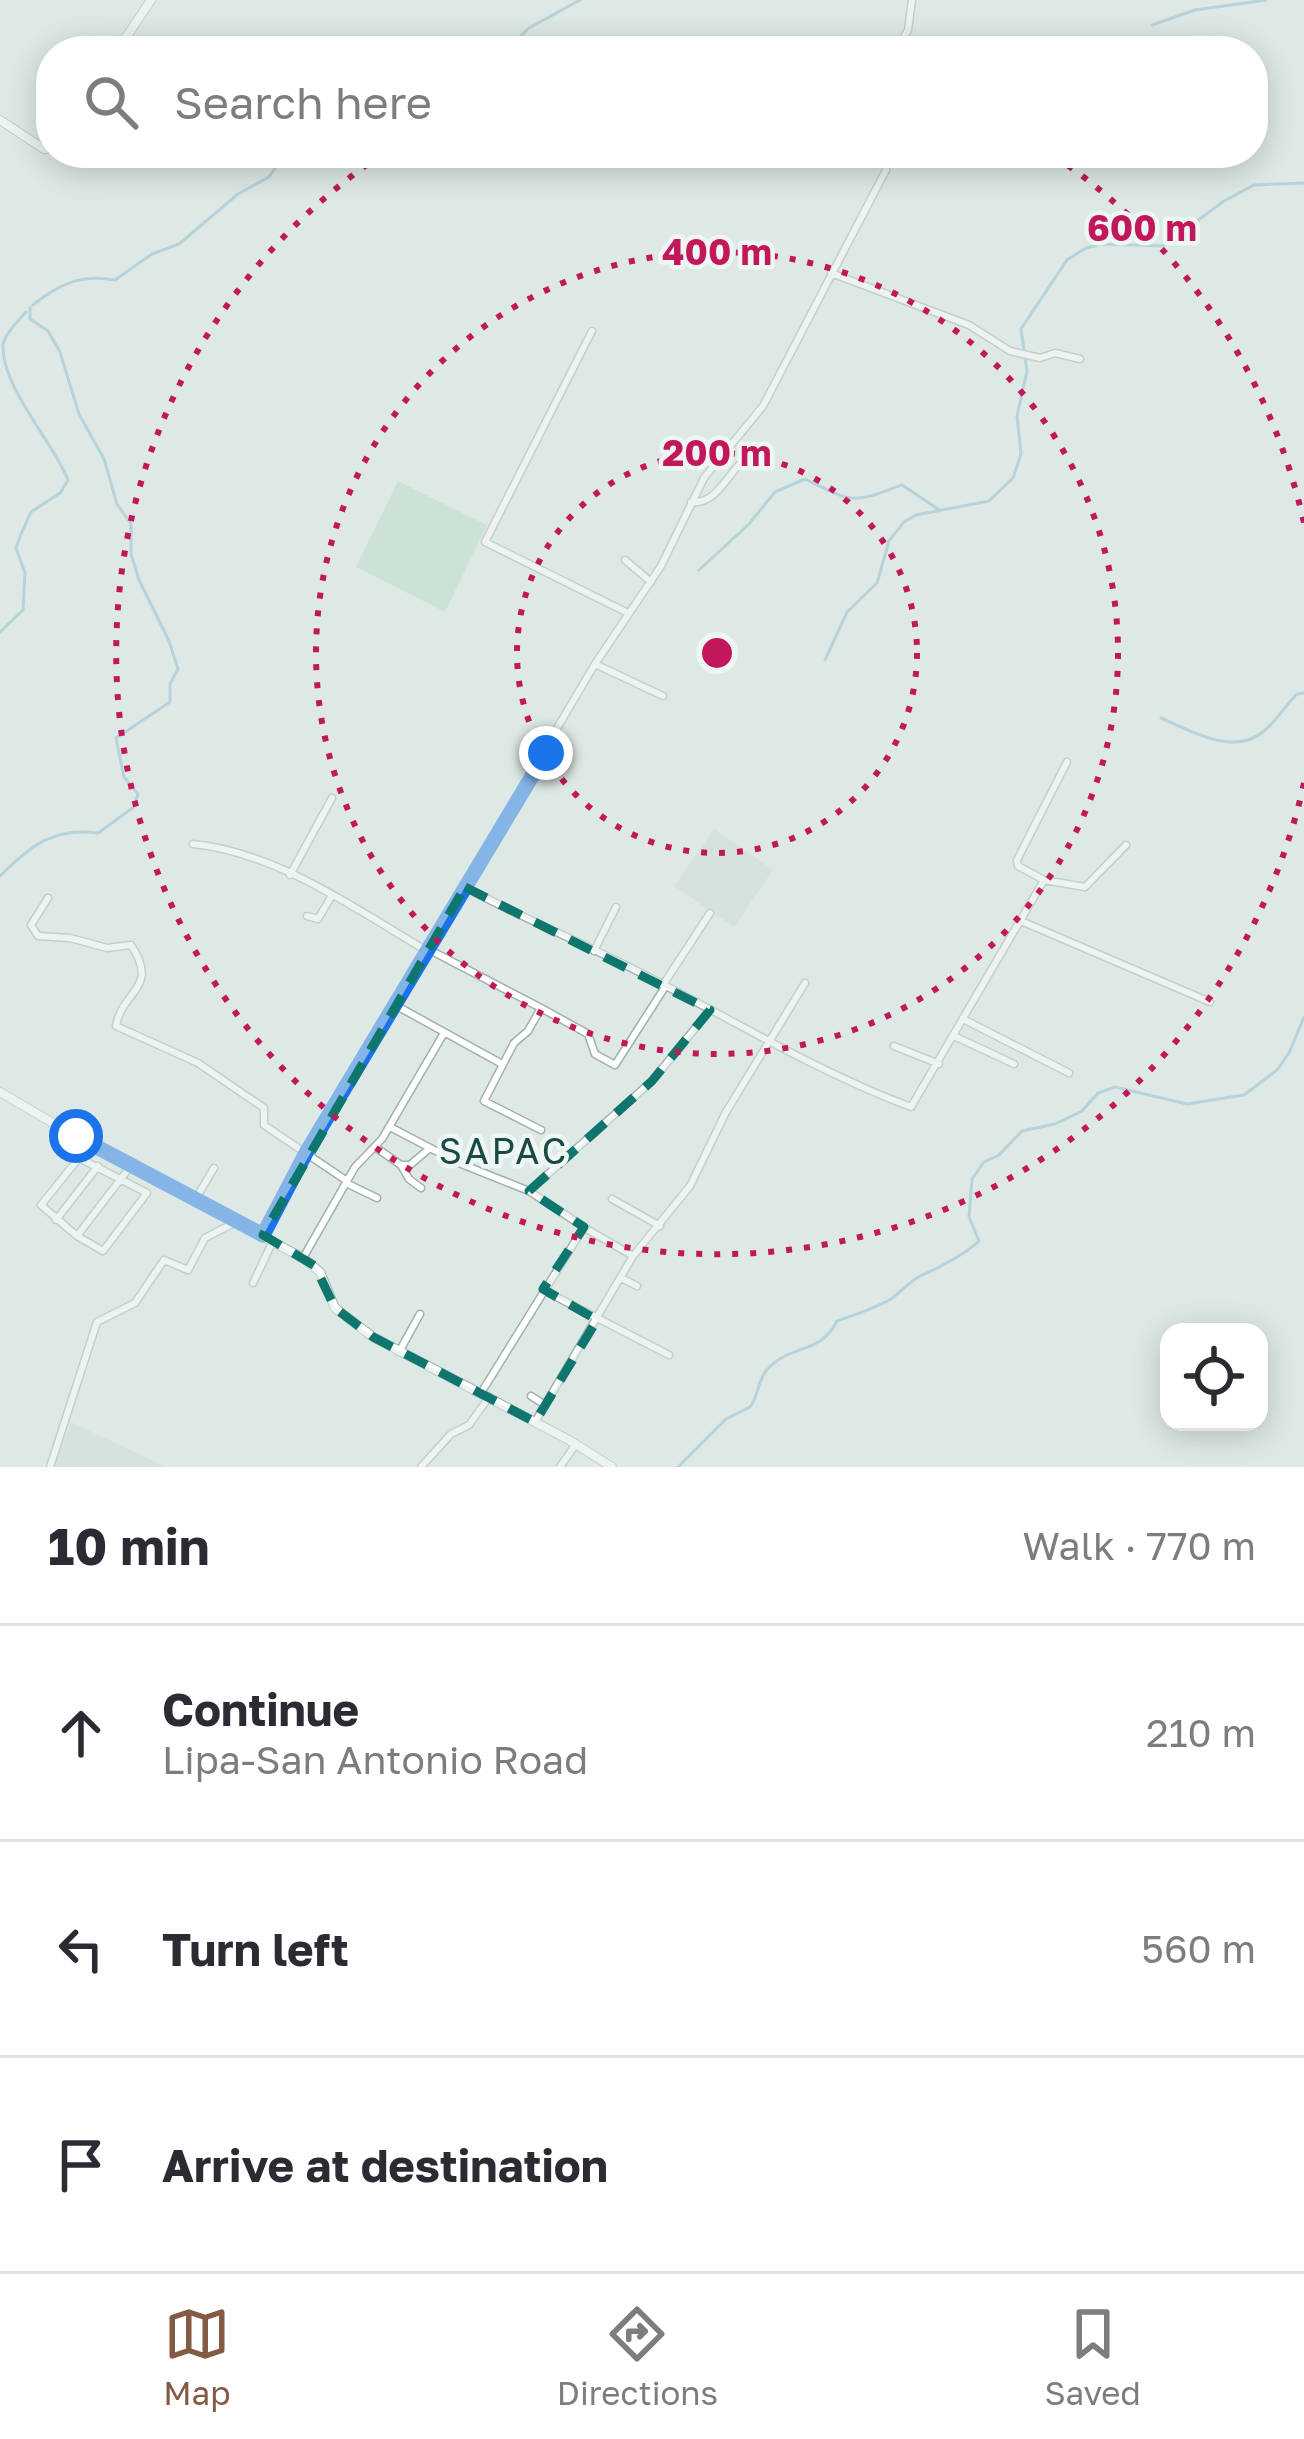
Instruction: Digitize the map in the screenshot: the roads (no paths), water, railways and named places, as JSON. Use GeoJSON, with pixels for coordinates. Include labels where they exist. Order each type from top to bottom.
{"type":"FeatureCollection","features":[{"type":"Feature","properties":{"kind":"main road"},"geometry":{"type":"LineString","coordinates":[[127,36],[151,0]]}},
{"type":"Feature","properties":{"kind":"main road"},"geometry":{"type":"LineString","coordinates":[[0,120],[36,144]]}},
{"type":"Feature","properties":{"kind":"main road"},"geometry":{"type":"LineString","coordinates":[[0,1092],[304,1258],[320,1272],[341,1315],[399,1352],[535,1421],[612,1467]]}},
{"type":"Feature","properties":{"kind":"street"},"geometry":{"type":"LineString","coordinates":[[905,36],[912,0]]}},
{"type":"Feature","properties":{"kind":"street"},"geometry":{"type":"LineString","coordinates":[[253,1283],[307,1151],[595,664],[651,582],[704,478],[763,406],[886,168]]}},
{"type":"Feature","properties":{"kind":"street"},"geometry":{"type":"LineString","coordinates":[[831,273],[969,325],[1023,354],[1040,358],[1055,353],[1080,359]]}},
{"type":"Feature","properties":{"kind":"street"},"geometry":{"type":"LineString","coordinates":[[592,331],[485,542],[628,613]]}},
{"type":"Feature","properties":{"kind":"street"},"geometry":{"type":"LineString","coordinates":[[692,502],[706,502],[741,463]]}},
{"type":"Feature","properties":{"kind":"street"},"geometry":{"type":"LineString","coordinates":[[625,560],[651,582]]}},
{"type":"Feature","properties":{"kind":"street"},"geometry":{"type":"LineString","coordinates":[[595,664],[663,696]]}},
{"type":"Feature","properties":{"kind":"street"},"geometry":{"type":"LineString","coordinates":[[1067,762],[1017,860],[1020,869],[1044,880],[1085,887],[1126,844]]}},
{"type":"Feature","properties":{"kind":"street"},"geometry":{"type":"LineString","coordinates":[[290,874],[332,798]]}},
{"type":"Feature","properties":{"kind":"street"},"geometry":{"type":"LineString","coordinates":[[193,844],[225,848],[290,874],[589,1034],[595,1054],[615,1065],[710,913]]}},
{"type":"Feature","properties":{"kind":"street"},"geometry":{"type":"LineString","coordinates":[[465,887],[911,1107],[1044,880]]}},
{"type":"Feature","properties":{"kind":"street"},"geometry":{"type":"LineString","coordinates":[[308,916],[319,918],[331,897]]}},
{"type":"Feature","properties":{"kind":"street"},"geometry":{"type":"LineString","coordinates":[[48,898],[31,926],[38,936],[107,948],[133,946],[144,971],[116,1026],[198,1063],[264,1108],[263,1125],[377,1198]]}},
{"type":"Feature","properties":{"kind":"street"},"geometry":{"type":"LineString","coordinates":[[594,951],[616,907]]}},
{"type":"Feature","properties":{"kind":"street"},"geometry":{"type":"LineString","coordinates":[[1021,921],[1210,1002]]}},
{"type":"Feature","properties":{"kind":"street"},"geometry":{"type":"LineString","coordinates":[[535,1421],[633,1256],[690,1186],[768,1040],[805,983]]}},
{"type":"Feature","properties":{"kind":"street"},"geometry":{"type":"LineString","coordinates":[[395,1005],[502,1064]]}},
{"type":"Feature","properties":{"kind":"street"},"geometry":{"type":"LineString","coordinates":[[541,1130],[484,1101],[502,1064],[542,1008]]}},
{"type":"Feature","properties":{"kind":"street"},"geometry":{"type":"LineString","coordinates":[[529,1191],[652,1081],[710,1010]]}},
{"type":"Feature","properties":{"kind":"street"},"geometry":{"type":"LineString","coordinates":[[964,1019],[1069,1073]]}},
{"type":"Feature","properties":{"kind":"street"},"geometry":{"type":"LineString","coordinates":[[304,1258],[364,1154],[390,1127],[445,1034]]}},
{"type":"Feature","properties":{"kind":"street"},"geometry":{"type":"LineString","coordinates":[[954,1036],[1014,1064]]}},
{"type":"Feature","properties":{"kind":"street"},"geometry":{"type":"LineString","coordinates":[[894,1046],[939,1064]]}},
{"type":"Feature","properties":{"kind":"street"},"geometry":{"type":"LineString","coordinates":[[390,1127],[529,1191],[633,1256]]}},
{"type":"Feature","properties":{"kind":"street"},"geometry":{"type":"LineString","coordinates":[[375,1147],[421,1188]]}},
{"type":"Feature","properties":{"kind":"street"},"geometry":{"type":"LineString","coordinates":[[400,1165],[417,1162],[430,1148]]}},
{"type":"Feature","properties":{"kind":"street"},"geometry":{"type":"LineString","coordinates":[[79,1158],[122,1178],[147,1196],[106,1250],[77,1236],[41,1205],[79,1158]]}},
{"type":"Feature","properties":{"kind":"street"},"geometry":{"type":"LineString","coordinates":[[56,1220],[98,1166]]}},
{"type":"Feature","properties":{"kind":"street"},"geometry":{"type":"LineString","coordinates":[[77,1236],[130,1167]]}},
{"type":"Feature","properties":{"kind":"street"},"geometry":{"type":"LineString","coordinates":[[194,1200],[214,1168]]}},
{"type":"Feature","properties":{"kind":"street"},"geometry":{"type":"LineString","coordinates":[[612,1199],[660,1226]]}},
{"type":"Feature","properties":{"kind":"street"},"geometry":{"type":"LineString","coordinates":[[50,1467],[97,1322],[136,1303],[164,1260],[188,1270],[205,1238],[238,1222]]}},
{"type":"Feature","properties":{"kind":"street"},"geometry":{"type":"LineString","coordinates":[[421,1467],[451,1434],[469,1425],[584,1227]]}},
{"type":"Feature","properties":{"kind":"street"},"geometry":{"type":"LineString","coordinates":[[621,1278],[637,1286]]}},
{"type":"Feature","properties":{"kind":"street"},"geometry":{"type":"LineString","coordinates":[[544,1290],[669,1355]]}},
{"type":"Feature","properties":{"kind":"street"},"geometry":{"type":"LineString","coordinates":[[399,1352],[420,1314]]}},
{"type":"Feature","properties":{"kind":"street"},"geometry":{"type":"LineString","coordinates":[[531,1396],[545,1405]]}},
{"type":"Feature","properties":{"kind":"street"},"geometry":{"type":"LineString","coordinates":[[560,1467],[576,1444]]}},
{"type":"Feature","properties":{"kind":"waterway"},"geometry":{"type":"LineString","coordinates":[[521,36],[580,0]]}},
{"type":"Feature","properties":{"kind":"waterway"},"geometry":{"type":"LineString","coordinates":[[1152,25],[1195,10],[1266,0]]}},
{"type":"Feature","properties":{"kind":"waterway"},"geometry":{"type":"LineString","coordinates":[[33,305],[71,282],[115,280],[152,254],[179,244],[275,168]]}},
{"type":"Feature","properties":{"kind":"waterway"},"geometry":{"type":"LineString","coordinates":[[825,660],[847,612],[877,583],[889,541],[904,522],[916,515],[989,501],[1013,478],[1021,454],[1017,416],[1027,371],[1021,329],[1067,260],[1102,244],[1163,246],[1254,185],[1304,183]]}},
{"type":"Feature","properties":{"kind":"waterway"},"geometry":{"type":"LineString","coordinates":[[0,876],[44,841],[68,833],[98,833],[134,807],[138,794],[124,777],[116,738],[170,702],[170,684],[178,669],[139,580],[131,554],[131,524],[117,504],[104,459],[79,414],[60,352],[48,331],[30,319],[30,307]]}},
{"type":"Feature","properties":{"kind":"waterway"},"geometry":{"type":"LineString","coordinates":[[0,632],[23,610],[25,573],[16,548],[21,534],[31,512],[60,493],[68,480],[4,360],[3,343],[26,312]]}},
{"type":"Feature","properties":{"kind":"waterway"},"geometry":{"type":"LineString","coordinates":[[699,570],[749,524],[775,492],[805,479],[853,498],[902,485],[938,509]]}},
{"type":"Feature","properties":{"kind":"waterway"},"geometry":{"type":"LineString","coordinates":[[1161,718],[1199,735],[1239,742],[1264,731],[1297,694],[1304,693]]}},
{"type":"Feature","properties":{"kind":"waterway"},"geometry":{"type":"LineString","coordinates":[[678,1467],[726,1419],[750,1407],[763,1375],[775,1362],[822,1340],[837,1321],[891,1299],[979,1241],[969,1217],[972,1179],[984,1162],[999,1155],[1022,1131],[1055,1124],[1082,1111],[1098,1093],[1115,1087],[1187,1104],[1244,1095],[1277,1070],[1304,1017]]}},
{"type":"Feature","properties":{"kind":"district","name":"SAPAC"},"geometry":{"type":"Point","coordinates":[504,1150]}}]}
